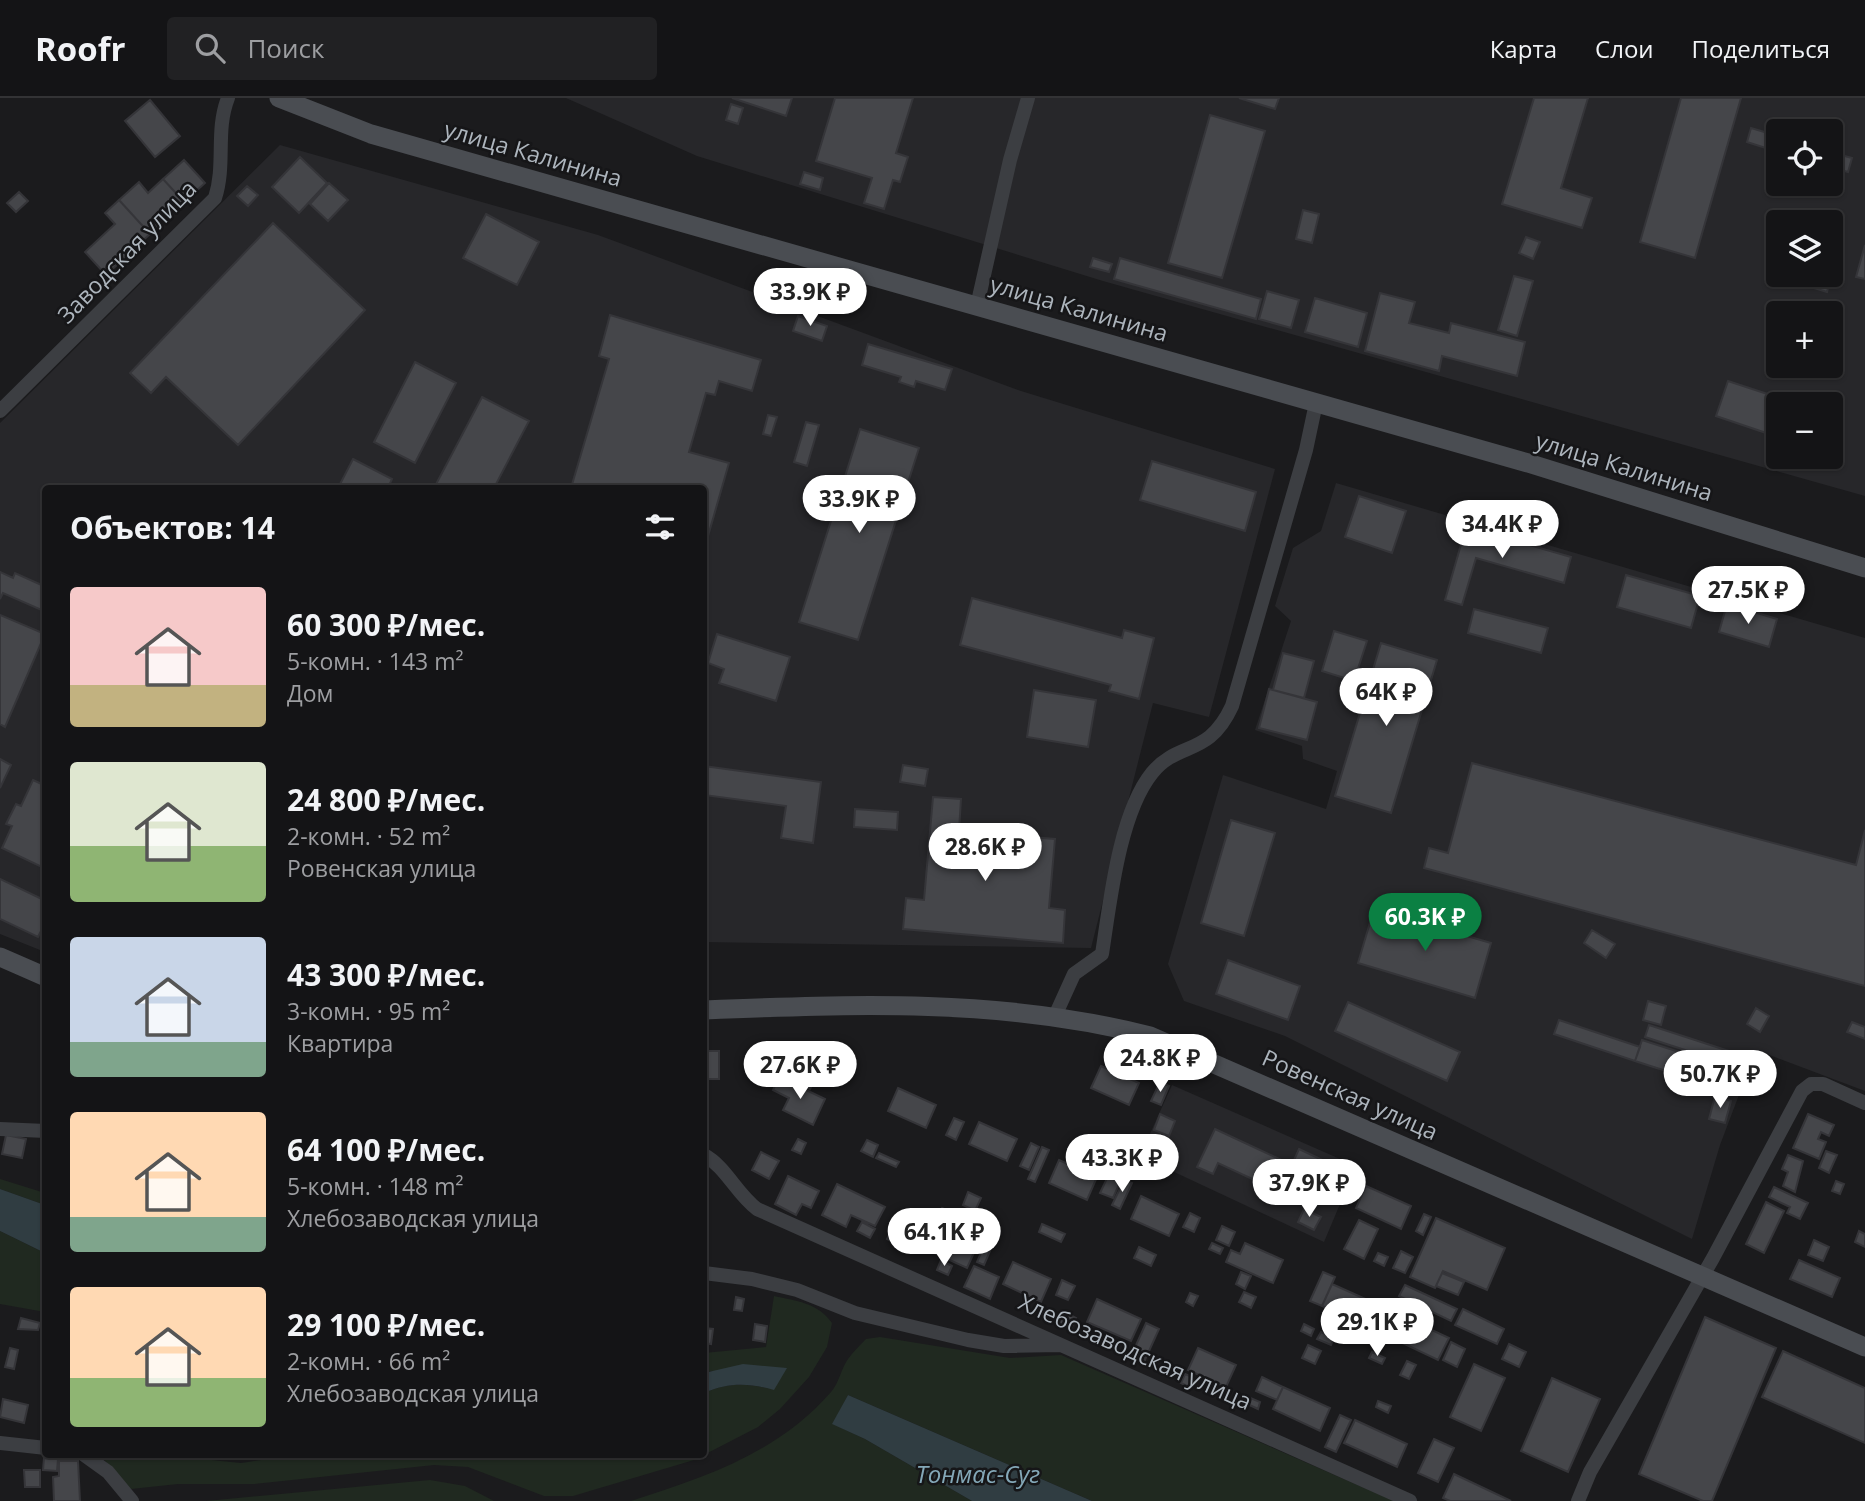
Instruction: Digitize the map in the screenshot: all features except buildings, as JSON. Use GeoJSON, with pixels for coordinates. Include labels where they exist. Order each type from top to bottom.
{"type":"FeatureCollection","features":[{"type":"Feature","properties":{"kind":"main road","name":"улица Калинина"},"geometry":{"type":"LineString","coordinates":[[279,98],[371,134],[1528,463],[1865,568]]}},
{"type":"Feature","properties":{"kind":"main road"},"geometry":{"type":"LineString","coordinates":[[0,957],[42,975]]}},
{"type":"Feature","properties":{"kind":"main road","name":"Ровенская улица"},"geometry":{"type":"LineString","coordinates":[[707,1010],[949,1006],[1055,1016],[1150,1036],[1865,1347]]}},
{"type":"Feature","properties":{"kind":"street","name":"Заводская улица"},"geometry":{"type":"LineString","coordinates":[[0,411],[215,198],[223,157],[220,128],[228,98]]}},
{"type":"Feature","properties":{"kind":"street"},"geometry":{"type":"LineString","coordinates":[[977,306],[1010,160],[1028,98]]}},
{"type":"Feature","properties":{"kind":"street"},"geometry":{"type":"LineString","coordinates":[[1055,1016],[1073,974],[1102,954],[1114,871],[1139,795],[1153,772],[1174,756],[1202,745],[1222,728],[1233,706],[1306,450],[1316,403]]}},
{"type":"Feature","properties":{"kind":"street"},"geometry":{"type":"LineString","coordinates":[[1578,1501],[1590,1472],[1802,1091],[1811,1084],[1823,1084],[1865,1103]]}},
{"type":"Feature","properties":{"kind":"street"},"geometry":{"type":"LineString","coordinates":[[0,1129],[42,1131]]}},
{"type":"Feature","properties":{"kind":"street","name":"Хлебозаводская улица"},"geometry":{"type":"LineString","coordinates":[[707,1157],[724,1171],[733,1187],[757,1209],[1410,1501]]}},
{"type":"Feature","properties":{"kind":"street"},"geometry":{"type":"LineString","coordinates":[[707,1273],[752,1279],[797,1290],[855,1313],[968,1340],[1004,1346],[1066,1345]]}},
{"type":"Feature","properties":{"kind":"street"},"geometry":{"type":"LineString","coordinates":[[0,1443],[42,1448]]}},
{"type":"Feature","properties":{"kind":"street"},"geometry":{"type":"LineString","coordinates":[[89,1458],[108,1472],[132,1501]]}},
{"type":"Feature","properties":{"kind":"shaded area"},"geometry":{"type":"Polygon","coordinates":[[[566,98],[1865,98],[1865,496],[1769,469],[1843,469],[1843,392],[1766,392],[1766,468],[1103,281],[697,156],[566,98]]]}},
{"type":"Feature","properties":{"kind":"shaded area"},"geometry":{"type":"Polygon","coordinates":[[[280,145],[598,235],[1021,391],[1275,469],[1209,717],[1153,703],[1091,948],[707,942],[707,485],[42,485],[42,951],[0,934],[0,423],[280,145]]]}},
{"type":"Feature","properties":{"kind":"shaded area"},"geometry":{"type":"Polygon","coordinates":[[[1336,483],[1865,638],[1865,1091],[1756,1050],[1720,1145],[1692,1239],[1285,1036],[1184,1001],[1168,964],[1223,775],[1326,809],[1337,771],[1303,759],[1302,746],[1255,730],[1291,621],[1275,606],[1293,548],[1321,531],[1336,483]]]}},
{"type":"Feature","properties":{"kind":"shaded area"},"geometry":{"type":"Polygon","coordinates":[[[1172,1085],[1356,1166],[1324,1242],[1140,1156],[1172,1085]]]}},
{"type":"Feature","properties":{"kind":"shaded area"},"geometry":{"type":"Polygon","coordinates":[[[0,1179],[42,1192],[42,1204],[0,1189],[0,1179]]]}},
{"type":"Feature","properties":{"kind":"shaded area"},"geometry":{"type":"Polygon","coordinates":[[[0,1231],[42,1252],[42,1311],[0,1304],[0,1231]]]}},
{"type":"Feature","properties":{"kind":"shaded area"},"geometry":{"type":"Polygon","coordinates":[[[774,1296],[814,1307],[832,1323],[827,1347],[809,1377],[780,1409],[758,1427],[707,1453],[707,1392],[739,1385],[774,1390],[711,1371],[707,1372],[707,1353],[766,1347],[774,1296]]]}},
{"type":"Feature","properties":{"kind":"shaded area"},"geometry":{"type":"Polygon","coordinates":[[[880,1337],[1010,1358],[1061,1355],[1394,1501],[1092,1501],[848,1395],[833,1424],[865,1439],[972,1501],[631,1501],[713,1472],[764,1447],[810,1413],[831,1392],[848,1359],[866,1339],[880,1337]]]}},
{"type":"Feature","properties":{"kind":"shaded area"},"geometry":{"type":"Polygon","coordinates":[[[103,1458],[192,1458],[241,1463],[275,1458],[698,1458],[573,1496],[544,1496],[468,1467],[434,1465],[253,1484],[178,1484],[131,1489],[103,1458]]]}},
{"type":"Feature","properties":{"kind":"shaded area"},"geometry":{"type":"Polygon","coordinates":[[[430,1480],[465,1486],[494,1501],[206,1501],[430,1480]]]}},
{"type":"Feature","properties":{"kind":"water"},"geometry":{"type":"Polygon","coordinates":[[[0,1189],[42,1204],[42,1252],[0,1231],[0,1189]]]}},
{"type":"Feature","properties":{"kind":"water"},"geometry":{"type":"Polygon","coordinates":[[[743,1364],[787,1368],[774,1390],[739,1385],[707,1392],[707,1372],[743,1364]]]}},
{"type":"Feature","properties":{"kind":"water","name":"Тонмас-Суг"},"geometry":{"type":"Polygon","coordinates":[[[848,1395],[1092,1501],[972,1501],[865,1439],[832,1424],[848,1395]]]}}]}
